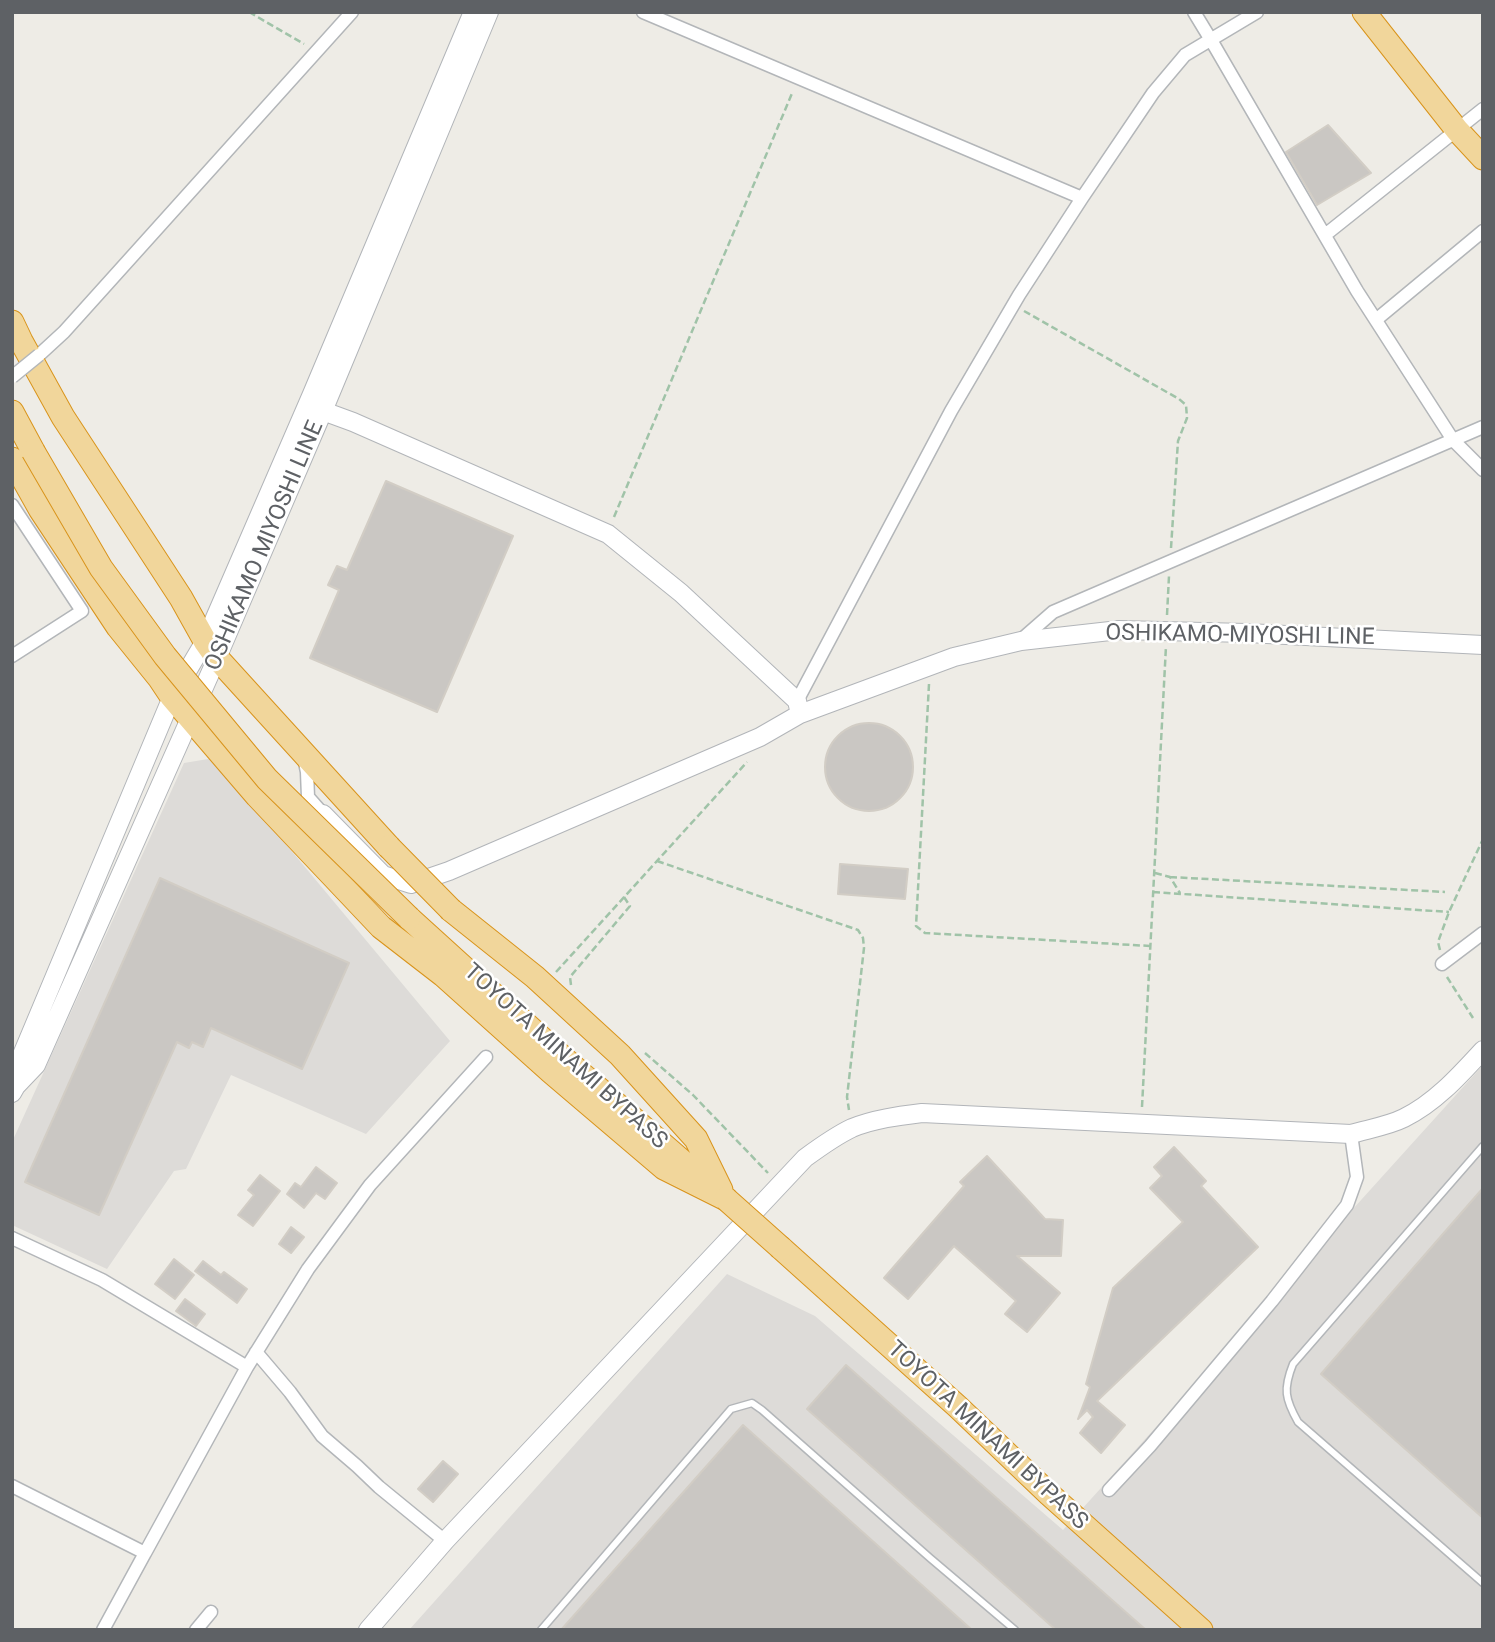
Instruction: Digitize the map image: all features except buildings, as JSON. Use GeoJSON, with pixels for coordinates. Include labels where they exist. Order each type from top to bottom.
{"type":"FeatureCollection","features":[{"type":"Feature","properties":{"kind":"highway"},"geometry":{"type":"LineString","coordinates":[[1372,15],[1457,130],[1483,158]]}},
{"type":"Feature","properties":{"kind":"highway"},"geometry":{"type":"LineString","coordinates":[[12,322],[62,417],[211,649],[389,847],[451,910],[535,977],[620,1055],[696,1139],[726,1199]]}},
{"type":"Feature","properties":{"kind":"highway","name":"TOYOTA MINAMI BYPASS"},"geometry":{"type":"LineString","coordinates":[[12,412],[23,455],[165,656],[267,779],[409,918],[561,1056],[781,1248],[1202,1630]]}},
{"type":"Feature","properties":{"kind":"highway"},"geometry":{"type":"LineString","coordinates":[[23,455],[40,509],[118,627],[190,719],[257,796],[381,927],[443,975],[664,1168],[726,1199]]}},
{"type":"Feature","properties":{"kind":"main road","name":"OSHIKAMO MIYOSHI LINE"},"geometry":{"type":"LineString","coordinates":[[13,1088],[36,1065],[190,719],[211,649],[312,394],[472,12]]}},
{"type":"Feature","properties":{"kind":"main road"},"geometry":{"type":"LineString","coordinates":[[323,411],[489,12]]}},
{"type":"Feature","properties":{"kind":"main road","name":"OSHIKAMO MIYOSHI LINE"},"geometry":{"type":"LineString","coordinates":[[13,1088],[21,1057],[172,697],[211,649],[323,411],[608,534],[681,593],[798,707]]}},
{"type":"Feature","properties":{"kind":"main road","name":"OSHIKAMO-MIYOSHI LINE"},"geometry":{"type":"LineString","coordinates":[[323,814],[383,875],[411,884],[449,871],[760,737],[798,707],[966,654],[1020,641],[1119,630],[1247,633],[1483,645]]}},
{"type":"Feature","properties":{"kind":"main road"},"geometry":{"type":"LineString","coordinates":[[368,1630],[445,1541],[805,1157],[852,1128],[885,1118],[922,1113],[1351,1134],[1401,1120],[1418,1111],[1454,1080],[1483,1049]]}},
{"type":"Feature","properties":{"kind":"street"},"geometry":{"type":"LineString","coordinates":[[12,377],[74,321],[352,12]]}},
{"type":"Feature","properties":{"kind":"street"},"geometry":{"type":"LineString","coordinates":[[643,12],[1082,198]]}},
{"type":"Feature","properties":{"kind":"street"},"geometry":{"type":"LineString","coordinates":[[1194,12],[1357,291],[1453,440],[1483,470]]}},
{"type":"Feature","properties":{"kind":"street"},"geometry":{"type":"LineString","coordinates":[[798,707],[951,411],[1019,295],[1082,198],[1153,93],[1185,55],[1257,12]]}},
{"type":"Feature","properties":{"kind":"street"},"geometry":{"type":"LineString","coordinates":[[1325,235],[1483,109]]}},
{"type":"Feature","properties":{"kind":"street"},"geometry":{"type":"LineString","coordinates":[[1377,320],[1483,231]]}},
{"type":"Feature","properties":{"kind":"street"},"geometry":{"type":"LineString","coordinates":[[1020,641],[1053,612],[1483,427]]}},
{"type":"Feature","properties":{"kind":"street"},"geometry":{"type":"LineString","coordinates":[[12,471],[40,509]]}},
{"type":"Feature","properties":{"kind":"street"},"geometry":{"type":"LineString","coordinates":[[12,505],[82,611],[12,656]]}},
{"type":"Feature","properties":{"kind":"street"},"geometry":{"type":"LineString","coordinates":[[302,751],[307,772],[308,797],[323,814]]}},
{"type":"Feature","properties":{"kind":"street"},"geometry":{"type":"LineString","coordinates":[[257,796],[283,800],[323,814]]}},
{"type":"Feature","properties":{"kind":"street"},"geometry":{"type":"LineString","coordinates":[[1442,964],[1483,933]]}},
{"type":"Feature","properties":{"kind":"street"},"geometry":{"type":"LineString","coordinates":[[103,1630],[247,1367],[308,1269],[370,1185],[485,1057]]}},
{"type":"Feature","properties":{"kind":"street"},"geometry":{"type":"LineString","coordinates":[[1110,1490],[1272,1301],[1347,1205],[1357,1177],[1351,1134]]}},
{"type":"Feature","properties":{"kind":"street"},"geometry":{"type":"LineString","coordinates":[[12,1238],[102,1280],[247,1367]]}},
{"type":"Feature","properties":{"kind":"street"},"geometry":{"type":"LineString","coordinates":[[256,1352],[323,1436],[379,1487],[445,1541]]}},
{"type":"Feature","properties":{"kind":"street"},"geometry":{"type":"LineString","coordinates":[[12,1486],[145,1553]]}},
{"type":"Feature","properties":{"kind":"street"},"geometry":{"type":"LineString","coordinates":[[196,1630],[211,1612]]}},
{"type":"Feature","properties":{"kind":"lane"},"geometry":{"type":"LineString","coordinates":[[1483,1146],[1293,1364],[1287,1380],[1287,1404],[1298,1422],[1483,1583]]}},
{"type":"Feature","properties":{"kind":"lane"},"geometry":{"type":"LineString","coordinates":[[541,1630],[731,1409],[752,1403],[1014,1630]]}},
{"type":"Feature","properties":{"kind":"path"},"geometry":{"type":"LineString","coordinates":[[249,12],[316,51]]}},
{"type":"Feature","properties":{"kind":"path"},"geometry":{"type":"LineString","coordinates":[[608,534],[798,78]]}},
{"type":"Feature","properties":{"kind":"path"},"geometry":{"type":"LineString","coordinates":[[1014,306],[1186,405],[1187,418],[1178,441],[1170,561],[1142,1125]]}},
{"type":"Feature","properties":{"kind":"path"},"geometry":{"type":"LineString","coordinates":[[930,666],[916,926],[926,933],[1150,946]]}},
{"type":"Feature","properties":{"kind":"path"},"geometry":{"type":"LineString","coordinates":[[552,978],[758,749],[760,737]]}},
{"type":"Feature","properties":{"kind":"path"},"geometry":{"type":"LineString","coordinates":[[1473,1018],[1444,973],[1438,942],[1483,839]]}},
{"type":"Feature","properties":{"kind":"path"},"geometry":{"type":"LineString","coordinates":[[657,861],[858,930],[863,938],[864,948],[847,1097],[852,1128]]}},
{"type":"Feature","properties":{"kind":"path"},"geometry":{"type":"LineString","coordinates":[[1154,873],[1170,877],[1445,892]]}},
{"type":"Feature","properties":{"kind":"path"},"geometry":{"type":"LineString","coordinates":[[1170,877],[1180,893]]}},
{"type":"Feature","properties":{"kind":"path"},"geometry":{"type":"LineString","coordinates":[[1153,892],[1449,912]]}},
{"type":"Feature","properties":{"kind":"path"},"geometry":{"type":"LineString","coordinates":[[572,987],[570,977],[630,906],[624,897]]}},
{"type":"Feature","properties":{"kind":"path"},"geometry":{"type":"LineString","coordinates":[[642,1050],[693,1095],[779,1185]]}},
{"type":"Feature","properties":{"kind":"shaded area"},"geometry":{"type":"Polygon","coordinates":[[[214,758],[450,1041],[366,1134],[231,1075],[186,1169],[174,1171],[107,1269],[12,1225],[12,1142],[184,763],[214,758]]]}},
{"type":"Feature","properties":{"kind":"shaded area"},"geometry":{"type":"Polygon","coordinates":[[[1483,1065],[1483,1630],[409,1630],[727,1274],[815,1316],[1063,1530],[1483,1065]]]}}]}
